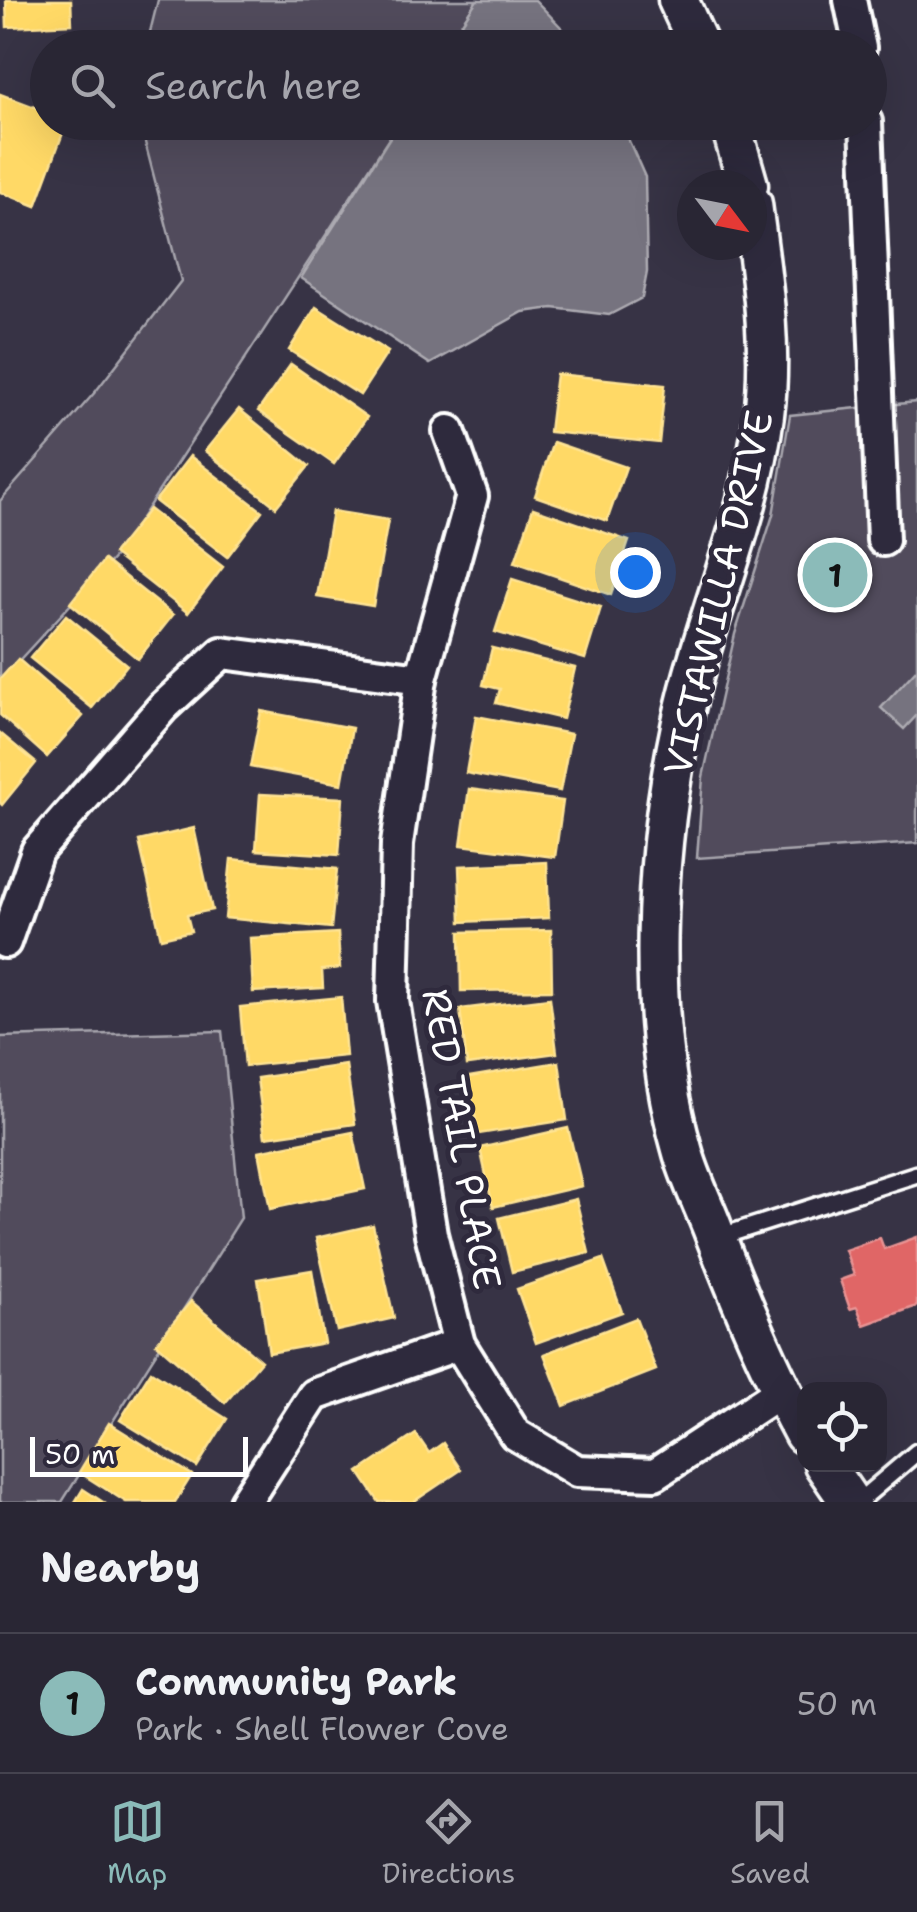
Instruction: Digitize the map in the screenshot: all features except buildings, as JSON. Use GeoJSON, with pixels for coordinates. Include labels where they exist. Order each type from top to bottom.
{"type":"FeatureCollection","features":[{"type":"Feature","properties":{"kind":"street"},"geometry":{"type":"LineString","coordinates":[[678,0],[692,30]]}},
{"type":"Feature","properties":{"kind":"street"},"geometry":{"type":"LineString","coordinates":[[850,0],[856,30]]}},
{"type":"Feature","properties":{"kind":"street"},"geometry":{"type":"LineString","coordinates":[[735,140],[744,170]]}},
{"type":"Feature","properties":{"kind":"street"},"geometry":{"type":"LineString","coordinates":[[867,140],[884,540]]}},
{"type":"Feature","properties":{"kind":"street","name":"VISTAWILLA DRIVE"},"geometry":{"type":"LineString","coordinates":[[759,260],[766,315],[764,415],[735,539],[682,721],[664,834],[658,970],[663,1056],[682,1150],[716,1238],[797,1421]]}},
{"type":"Feature","properties":{"kind":"street","name":"RED TAIL PLACE"},"geometry":{"type":"LineString","coordinates":[[449,431],[472,496],[420,679],[397,844],[393,1001],[431,1234],[458,1344],[514,1434],[577,1470],[655,1474],[781,1391]]}},
{"type":"Feature","properties":{"kind":"street"},"geometry":{"type":"LineString","coordinates":[[5,942],[38,851],[163,707],[222,653],[420,679]]}},
{"type":"Feature","properties":{"kind":"street"},"geometry":{"type":"LineString","coordinates":[[245,1502],[314,1395],[458,1344]]}},
{"type":"Feature","properties":{"kind":"street"},"geometry":{"type":"LineString","coordinates":[[829,1472],[850,1502]]}},
{"type":"Feature","properties":{"kind":"lane"},"geometry":{"type":"LineString","coordinates":[[716,1238],[917,1174]]}},
{"type":"Feature","properties":{"kind":"lane"},"geometry":{"type":"LineString","coordinates":[[858,1502],[917,1452]]}},
{"type":"Feature","properties":{"kind":"shaded area"},"geometry":{"type":"Polygon","coordinates":[[[158,0],[477,0],[457,30],[150,30],[158,0]]]}},
{"type":"Feature","properties":{"kind":"shaded area"},"geometry":{"type":"Polygon","coordinates":[[[477,0],[535,0],[564,30],[457,30],[477,0]]]}},
{"type":"Feature","properties":{"kind":"shaded area"},"geometry":{"type":"Polygon","coordinates":[[[144,140],[388,140],[119,552],[0,681],[0,501],[96,391],[181,281],[144,140]]]}},
{"type":"Feature","properties":{"kind":"shaded area"},"geometry":{"type":"Polygon","coordinates":[[[388,140],[629,140],[645,177],[647,272],[642,298],[609,315],[553,308],[523,312],[430,364],[301,278],[388,140]]]}},
{"type":"Feature","properties":{"kind":"shaded area"},"geometry":{"type":"Polygon","coordinates":[[[917,402],[917,843],[697,858],[703,777],[735,634],[773,515],[790,415],[917,402]]]}},
{"type":"Feature","properties":{"kind":"shaded area"},"geometry":{"type":"Polygon","coordinates":[[[917,669],[917,715],[904,729],[881,708],[917,669]]]}},
{"type":"Feature","properties":{"kind":"shaded area"},"geometry":{"type":"Polygon","coordinates":[[[222,1031],[241,1218],[62,1502],[0,1502],[0,1037],[222,1031]]]}},
{"type":"Feature","properties":{"kind":"place","name":"Community Park"},"geometry":{"type":"Point","coordinates":[835,575]}}]}
